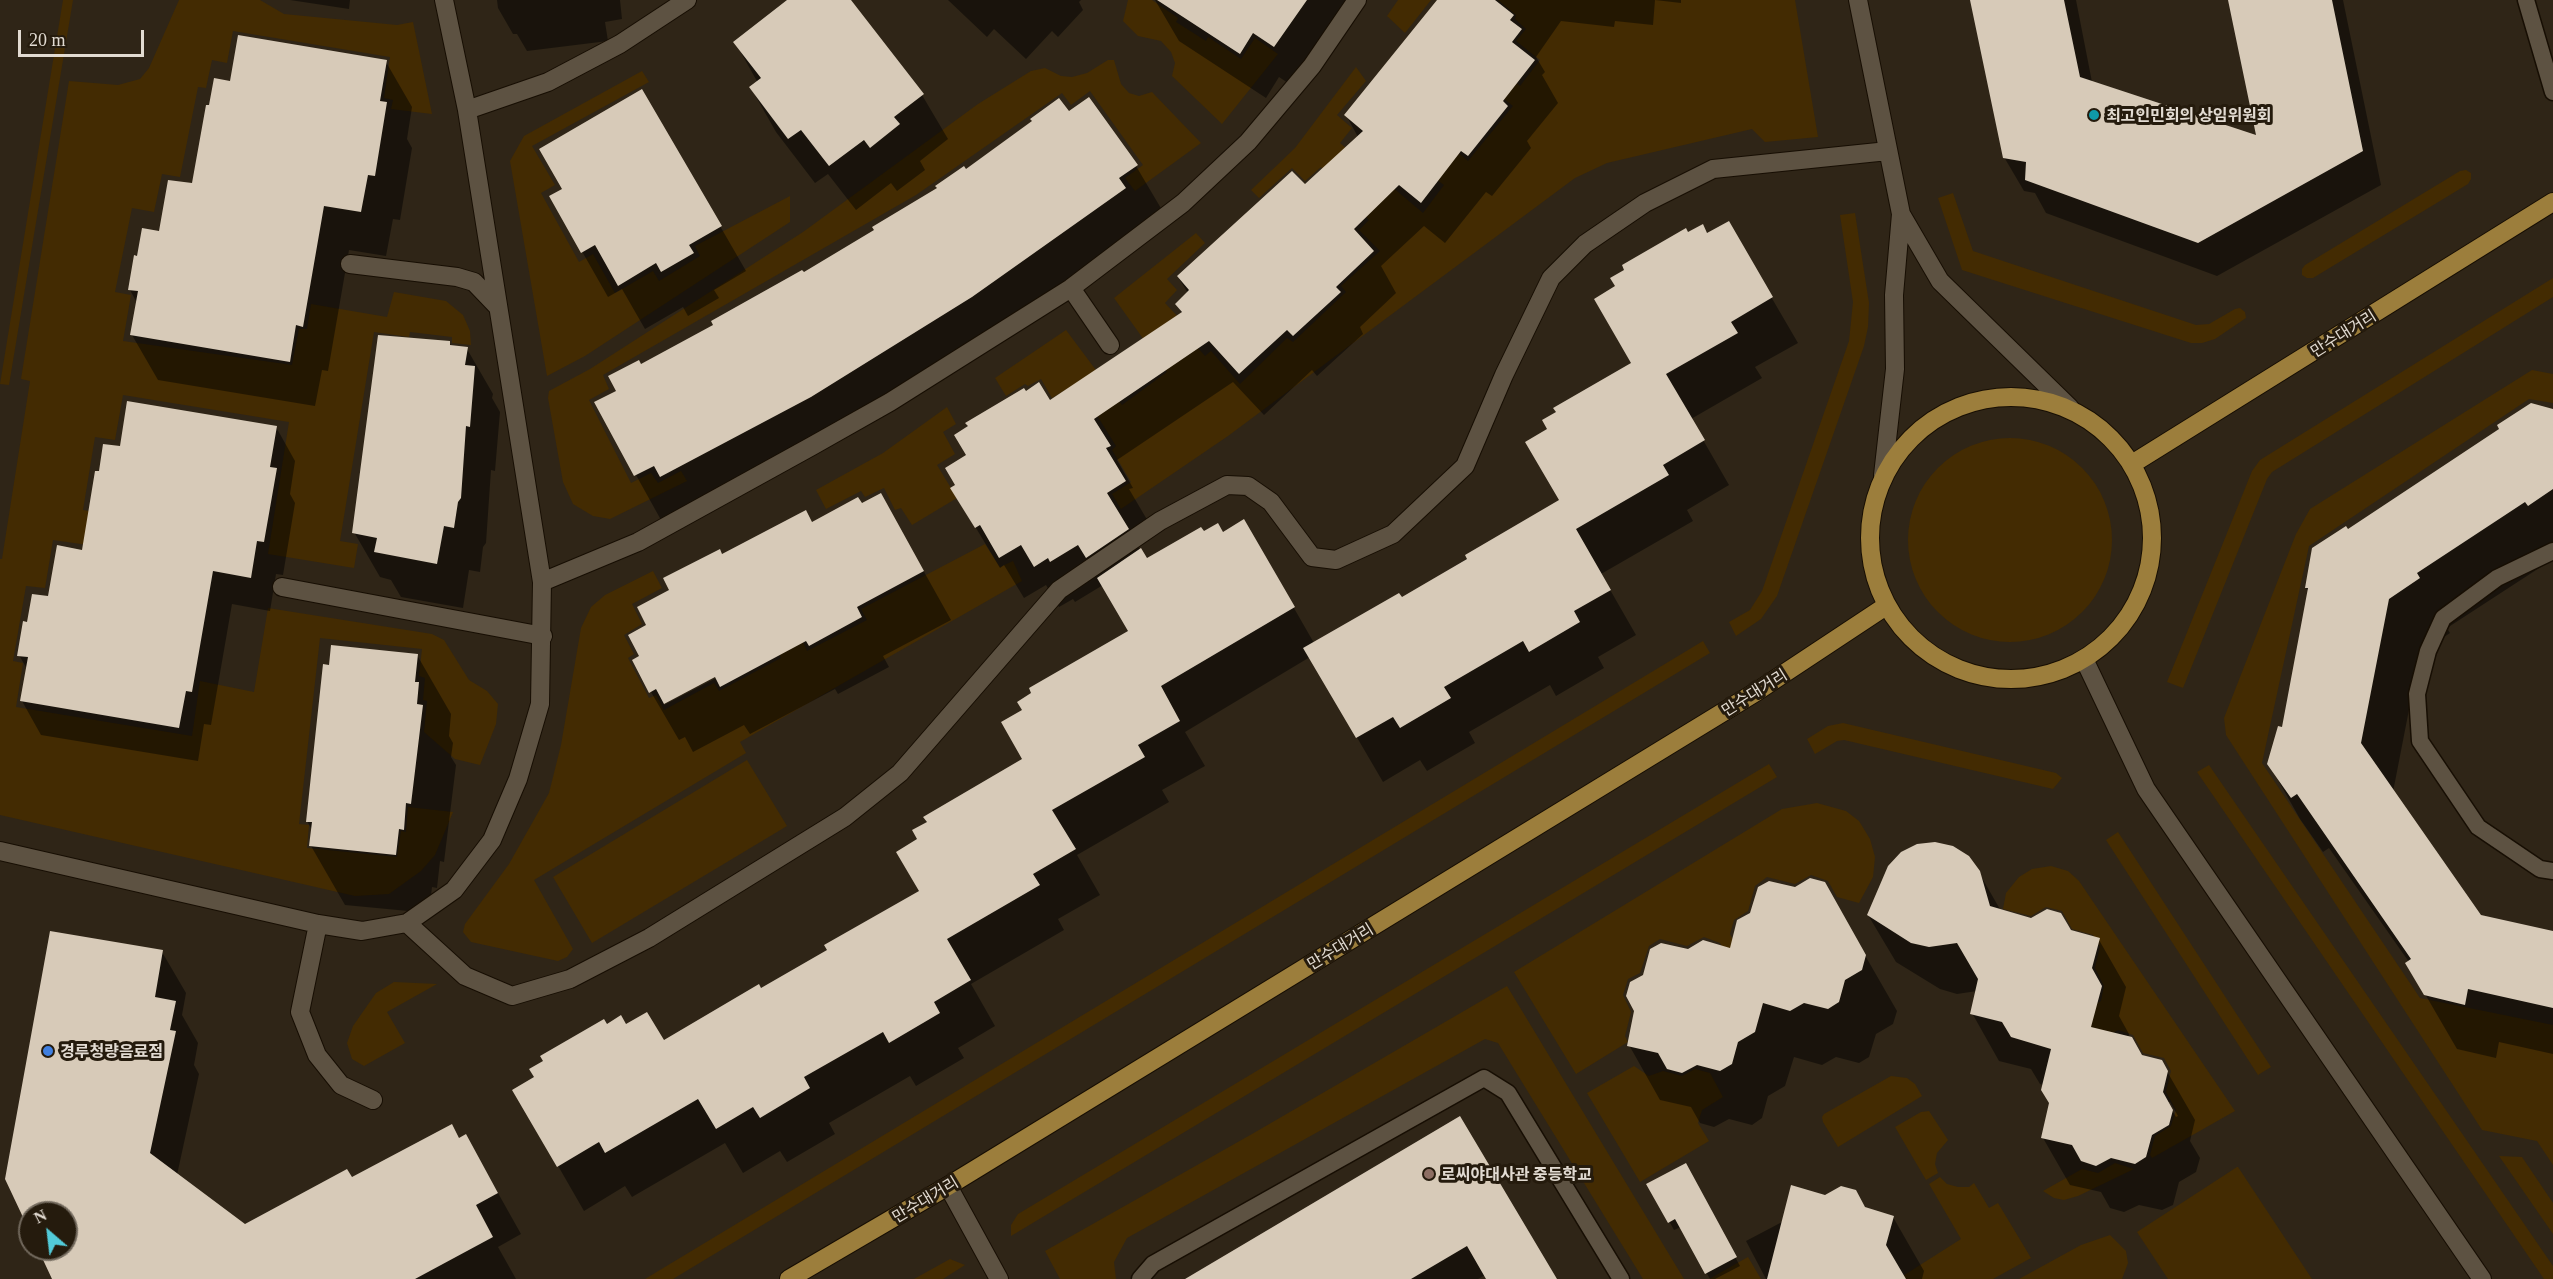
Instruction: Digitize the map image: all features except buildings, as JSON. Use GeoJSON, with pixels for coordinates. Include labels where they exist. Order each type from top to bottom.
{"type":"FeatureCollection","features":[{"type":"Feature","properties":{"kind":"main road","name":"만수대거리"},"geometry":{"type":"LineString","coordinates":[[2132,465],[2553,202]]}},
{"type":"Feature","properties":{"kind":"main road"},"geometry":{"type":"LineString","coordinates":[[2029,397],[2070,408],[2105,432],[2132,465],[2147,498],[2153,535],[2148,571],[2135,606],[2113,635],[2084,659],[2049,674],[2011,679],[1973,675],[1939,660],[1916,642],[1886,606],[1871,563],[1870,519],[1883,475],[1910,438],[1946,412],[1987,398],[2029,397]]}},
{"type":"Feature","properties":{"kind":"main road","name":"만수대거리"},"geometry":{"type":"LineString","coordinates":[[789,1279],[948,1186],[1756,692],[1886,606]]}},
{"type":"Feature","properties":{"kind":"street"},"geometry":{"type":"LineString","coordinates":[[0,851],[318,924],[362,931],[407,923],[454,890],[492,840],[518,779],[540,704],[543,636],[542,582],[467,110],[444,0]]}},
{"type":"Feature","properties":{"kind":"street"},"geometry":{"type":"LineString","coordinates":[[467,110],[548,82],[620,44],[687,0]]}},
{"type":"Feature","properties":{"kind":"street"},"geometry":{"type":"LineString","coordinates":[[542,582],[638,542],[812,446],[921,383],[1071,288],[1183,203],[1248,142],[1312,66],[1357,0]]}},
{"type":"Feature","properties":{"kind":"street"},"geometry":{"type":"LineString","coordinates":[[1858,0],[1901,214],[1894,295],[1895,369],[1883,475]]}},
{"type":"Feature","properties":{"kind":"street"},"geometry":{"type":"LineString","coordinates":[[407,923],[465,976],[512,996],[570,979],[649,938],[845,817],[900,773],[1059,590],[1160,520],[1227,485],[1248,486],[1271,502],[1312,557],[1336,560],[1393,534],[1465,466],[1504,375],[1551,278],[1585,244],[1645,202],[1713,169],[1888,151]]}},
{"type":"Feature","properties":{"kind":"street"},"geometry":{"type":"LineString","coordinates":[[1901,214],[1940,281],[2070,408]]}},
{"type":"Feature","properties":{"kind":"street"},"geometry":{"type":"LineString","coordinates":[[350,264],[457,277],[474,282],[497,306]]}},
{"type":"Feature","properties":{"kind":"street"},"geometry":{"type":"LineString","coordinates":[[1071,288],[1110,345]]}},
{"type":"Feature","properties":{"kind":"street"},"geometry":{"type":"LineString","coordinates":[[282,588],[543,636]]}},
{"type":"Feature","properties":{"kind":"street"},"geometry":{"type":"LineString","coordinates":[[2084,659],[2146,789],[2482,1279]]}},
{"type":"Feature","properties":{"kind":"street"},"geometry":{"type":"LineString","coordinates":[[318,924],[300,1012],[317,1055],[341,1085],[373,1100]]}},
{"type":"Feature","properties":{"kind":"street"},"geometry":{"type":"LineString","coordinates":[[948,1186],[999,1279]]}},
{"type":"Feature","properties":{"kind":"lane"},"geometry":{"type":"LineString","coordinates":[[2526,0],[2553,92]]}},
{"type":"Feature","properties":{"kind":"lane"},"geometry":{"type":"LineString","coordinates":[[2553,551],[2497,578],[2443,618],[2428,651],[2417,694],[2420,741],[2478,827],[2540,869],[2553,871]]}},
{"type":"Feature","properties":{"kind":"lane"},"geometry":{"type":"LineString","coordinates":[[1140,1279],[1153,1264],[1484,1078],[1508,1093],[1621,1279]]}},
{"type":"Feature","properties":{"kind":"shaded area"},"geometry":{"type":"Polygon","coordinates":[[[63,0],[73,0],[9,385],[0,384],[63,0]]]}},
{"type":"Feature","properties":{"kind":"shaded area"},"geometry":{"type":"Polygon","coordinates":[[[179,0],[260,0],[284,14],[397,25],[413,22],[432,114],[391,109],[393,100],[384,98],[390,57],[233,31],[227,63],[212,60],[206,88],[198,87],[180,177],[162,174],[154,212],[132,208],[115,292],[131,295],[123,341],[292,365],[299,329],[307,329],[311,304],[387,317],[394,292],[446,301],[463,315],[470,331],[471,345],[452,343],[452,337],[410,332],[409,337],[374,332],[340,541],[358,544],[354,568],[268,554],[289,422],[123,395],[115,440],[95,437],[83,510],[94,512],[88,545],[53,540],[45,588],[26,586],[13,661],[23,663],[16,707],[192,736],[200,681],[254,692],[268,608],[432,634],[444,640],[469,680],[487,691],[498,704],[496,724],[480,765],[455,759],[424,732],[427,701],[423,700],[425,678],[419,676],[422,649],[320,638],[299,824],[309,825],[307,848],[397,857],[401,831],[406,832],[408,807],[453,812],[435,855],[421,871],[389,894],[355,896],[0,815],[0,559],[2,559],[30,381],[21,379],[69,81],[118,85],[140,79],[149,68],[179,0]]]}},
{"type":"Feature","properties":{"kind":"shaded area"},"geometry":{"type":"Polygon","coordinates":[[[1128,0],[1152,0],[1178,18],[1176,22],[1206,41],[1208,37],[1241,59],[1255,38],[1278,54],[1222,124],[1172,76],[1175,63],[1171,52],[1161,41],[1138,36],[1123,21],[1128,0]]]}},
{"type":"Feature","properties":{"kind":"shaded area"},"geometry":{"type":"Polygon","coordinates":[[[1398,0],[1431,0],[1405,33],[1387,16],[1398,0]]]}},
{"type":"Feature","properties":{"kind":"shaded area"},"geometry":{"type":"Polygon","coordinates":[[[1498,0],[1795,0],[1818,137],[1765,142],[1752,129],[1607,163],[1575,178],[1228,436],[1121,509],[1112,494],[1131,482],[1112,450],[1116,446],[1098,417],[1072,386],[1052,398],[1041,379],[1028,386],[1025,384],[1006,396],[995,378],[1066,330],[1122,405],[1167,372],[1114,298],[1196,233],[1205,243],[1167,279],[1177,290],[1165,303],[1180,319],[1176,323],[1205,356],[1211,351],[1240,384],[1287,338],[1293,342],[1346,292],[1341,286],[1380,251],[1359,230],[1369,220],[1321,167],[1305,181],[1292,168],[1259,198],[1251,190],[1295,148],[1356,67],[1366,81],[1337,115],[1352,128],[1340,143],[1423,213],[1444,185],[1433,177],[1455,150],[1468,161],[1513,106],[1498,94],[1511,78],[1520,86],[1540,60],[1516,41],[1526,29],[1515,19],[1516,15],[1498,0]]]}},
{"type":"Feature","properties":{"kind":"shaded area"},"geometry":{"type":"Polygon","coordinates":[[[1108,60],[1114,60],[1121,84],[1129,93],[1139,96],[1152,92],[1201,143],[1135,191],[1125,178],[1143,165],[1090,91],[1071,105],[1062,93],[916,195],[603,375],[609,389],[589,400],[631,483],[651,473],[658,483],[681,471],[687,481],[610,519],[593,516],[573,504],[563,482],[548,398],[549,391],[590,369],[803,232],[978,104],[1031,71],[1045,68],[1061,76],[1072,77],[1087,73],[1108,60]]]}},
{"type":"Feature","properties":{"kind":"shaded area"},"geometry":{"type":"Polygon","coordinates":[[[642,71],[649,82],[532,146],[555,185],[541,193],[579,262],[593,254],[615,293],[653,271],[659,281],[700,256],[695,246],[790,196],[790,222],[585,356],[547,376],[510,161],[524,136],[642,71]]]}},
{"type":"Feature","properties":{"kind":"shaded area"},"geometry":{"type":"Polygon","coordinates":[[[2466,170],[2471,173],[2468,184],[2313,278],[2302,275],[2305,265],[2460,171],[2466,170]]]}},
{"type":"Feature","properties":{"kind":"shaded area"},"geometry":{"type":"Polygon","coordinates":[[[1953,193],[1973,251],[2196,325],[2209,324],[2240,308],[2245,312],[2246,318],[2215,339],[2202,343],[2191,343],[1962,270],[1938,198],[1953,193]]]}},
{"type":"Feature","properties":{"kind":"shaded area"},"geometry":{"type":"Polygon","coordinates":[[[1855,213],[1869,303],[1864,346],[1777,596],[1761,619],[1736,636],[1729,622],[1750,610],[1762,591],[1849,341],[1853,302],[1840,215],[1855,213]]]}},
{"type":"Feature","properties":{"kind":"shaded area"},"geometry":{"type":"Polygon","coordinates":[[[2553,278],[2553,297],[2272,472],[2267,479],[2183,688],[2167,682],[2252,471],[2260,460],[2553,278]]]}},
{"type":"Feature","properties":{"kind":"shaded area"},"geometry":{"type":"Polygon","coordinates":[[[2532,370],[2553,374],[2553,403],[2529,399],[2309,546],[2262,763],[2420,998],[2553,1025],[2553,1165],[2537,1141],[2482,1130],[2226,735],[2224,718],[2296,534],[2310,509],[2532,370]]]}},
{"type":"Feature","properties":{"kind":"shaded area"},"geometry":{"type":"Polygon","coordinates":[[[947,407],[956,424],[943,432],[955,454],[937,465],[957,498],[912,525],[901,508],[895,510],[884,488],[865,497],[861,491],[826,509],[816,490],[883,453],[947,407]]]}},
{"type":"Feature","properties":{"kind":"shaded area"},"geometry":{"type":"Polygon","coordinates":[[[2010,438],[2030,440],[2058,450],[2075,461],[2089,475],[2104,501],[2110,520],[2112,540],[2110,560],[2100,588],[2089,605],[2075,619],[2049,634],[2030,640],[2010,642],[1990,640],[1962,630],[1945,619],[1931,605],[1916,579],[1910,560],[1908,540],[1910,520],[1920,492],[1931,475],[1945,461],[1971,446],[1990,440],[2010,438]]]}},
{"type":"Feature","properties":{"kind":"shaded area"},"geometry":{"type":"Polygon","coordinates":[[[985,544],[1000,567],[1013,561],[1022,581],[740,742],[746,753],[534,880],[573,949],[567,957],[558,961],[471,942],[463,932],[465,924],[509,864],[549,793],[561,745],[581,628],[591,607],[605,595],[653,571],[662,588],[632,604],[642,624],[624,635],[634,654],[628,658],[649,698],[656,695],[664,710],[714,683],[719,691],[781,658],[778,653],[802,640],[807,651],[867,620],[861,609],[985,544]]]}},
{"type":"Feature","properties":{"kind":"shaded area"},"geometry":{"type":"Polygon","coordinates":[[[1703,641],[1710,653],[673,1279],[645,1279],[1703,641]]]}},
{"type":"Feature","properties":{"kind":"shaded area"},"geometry":{"type":"Polygon","coordinates":[[[1843,723],[2056,773],[2062,778],[2053,789],[1844,740],[1837,741],[1815,754],[1807,739],[1828,726],[1843,723]]]}},
{"type":"Feature","properties":{"kind":"shaded area"},"geometry":{"type":"Polygon","coordinates":[[[747,760],[787,826],[592,943],[553,877],[747,760]]]}},
{"type":"Feature","properties":{"kind":"shaded area"},"geometry":{"type":"Polygon","coordinates":[[[1769,764],[1777,777],[1011,1236],[1011,1225],[1018,1214],[1769,764]]]}},
{"type":"Feature","properties":{"kind":"shaded area"},"geometry":{"type":"Polygon","coordinates":[[[2209,765],[2553,1266],[2553,1279],[2544,1279],[2197,772],[2209,765]]]}},
{"type":"Feature","properties":{"kind":"shaded area"},"geometry":{"type":"Polygon","coordinates":[[[1817,803],[1846,811],[1859,821],[1870,839],[1875,857],[1873,877],[1859,903],[1837,897],[1828,881],[1811,875],[1795,884],[1767,877],[1755,886],[1748,911],[1734,920],[1730,934],[1738,950],[1730,959],[1720,943],[1704,937],[1687,946],[1660,939],[1649,946],[1640,973],[1628,979],[1623,995],[1631,1012],[1625,1036],[1628,1042],[1576,1074],[1514,972],[1782,809],[1817,803]]]}},
{"type":"Feature","properties":{"kind":"shaded area"},"geometry":{"type":"Polygon","coordinates":[[[2118,832],[2271,1067],[2258,1075],[2106,840],[2118,832]]]}},
{"type":"Feature","properties":{"kind":"shaded area"},"geometry":{"type":"Polygon","coordinates":[[[2051,866],[2068,871],[2079,881],[2235,1111],[2152,1158],[2150,1155],[2155,1136],[2171,1126],[2176,1110],[2166,1092],[2171,1071],[2164,1058],[2143,1053],[2133,1035],[2118,1030],[2101,1040],[2078,1033],[2083,1012],[2101,1001],[2104,986],[2095,968],[2100,947],[2093,935],[2072,929],[2062,911],[2046,907],[2031,916],[2003,909],[2006,893],[2019,877],[2032,869],[2051,866]]]}},
{"type":"Feature","properties":{"kind":"shaded area"},"geometry":{"type":"Polygon","coordinates":[[[394,982],[437,984],[387,1012],[405,1043],[364,1066],[352,1059],[347,1043],[353,1026],[376,993],[394,982]]]}},
{"type":"Feature","properties":{"kind":"shaded area"},"geometry":{"type":"Polygon","coordinates":[[[1507,986],[1684,1279],[1643,1279],[1498,1043],[1485,1039],[1127,1238],[1114,1262],[1116,1279],[1060,1279],[1045,1251],[1507,986]]]}},
{"type":"Feature","properties":{"kind":"shaded area"},"geometry":{"type":"Polygon","coordinates":[[[1634,1066],[1649,1076],[1663,1071],[1682,1076],[1695,1069],[1710,1073],[1723,1097],[1702,1110],[1698,1123],[1709,1141],[1640,1182],[1587,1093],[1634,1066]]]}},
{"type":"Feature","properties":{"kind":"shaded area"},"geometry":{"type":"Polygon","coordinates":[[[1891,1076],[1907,1078],[1915,1084],[1922,1096],[1838,1147],[1823,1122],[1824,1114],[1891,1076]]]}},
{"type":"Feature","properties":{"kind":"shaded area"},"geometry":{"type":"Polygon","coordinates":[[[1929,1111],[1948,1140],[1937,1153],[1935,1164],[1938,1173],[1926,1180],[1895,1127],[1921,1112],[1929,1111]]]}},
{"type":"Feature","properties":{"kind":"shaded area"},"geometry":{"type":"Polygon","coordinates":[[[2499,1156],[2522,1157],[2553,1203],[2553,1234],[2499,1156]]]}},
{"type":"Feature","properties":{"kind":"shaded area"},"geometry":{"type":"Polygon","coordinates":[[[2115,1163],[2134,1169],[2078,1196],[2064,1200],[2054,1198],[2043,1191],[2082,1169],[2098,1173],[2115,1163]]]}},
{"type":"Feature","properties":{"kind":"shaded area"},"geometry":{"type":"Polygon","coordinates":[[[2237,1167],[2312,1279],[2168,1279],[2137,1232],[2237,1167]]]}},
{"type":"Feature","properties":{"kind":"shaded area"},"geometry":{"type":"Polygon","coordinates":[[[1940,1177],[1947,1184],[1958,1187],[1969,1187],[1974,1183],[1989,1208],[1998,1203],[2031,1258],[1993,1279],[1898,1279],[1961,1239],[1929,1184],[1940,1177]]]}},
{"type":"Feature","properties":{"kind":"shaded area"},"geometry":{"type":"Polygon","coordinates":[[[2110,1235],[2126,1251],[2128,1263],[2122,1279],[2019,1279],[2081,1245],[2110,1235]]]}},
{"type":"Feature","properties":{"kind":"shaded area"},"geometry":{"type":"Polygon","coordinates":[[[1748,1257],[1761,1279],[1709,1279],[1748,1257]]]}},
{"type":"Feature","properties":{"kind":"shaded area"},"geometry":{"type":"Polygon","coordinates":[[[950,1259],[965,1265],[943,1279],[914,1279],[950,1259]]]}},
{"type":"Feature","properties":{"kind":"place","name":"최고인민회의 상임위원회"},"geometry":{"type":"Point","coordinates":[2094,115]}},
{"type":"Feature","properties":{"kind":"place","name":"경루청량음료점"},"geometry":{"type":"Point","coordinates":[48,1051]}},
{"type":"Feature","properties":{"kind":"place","name":"로씨야대사관 중등학교"},"geometry":{"type":"Point","coordinates":[1429,1174]}}]}
